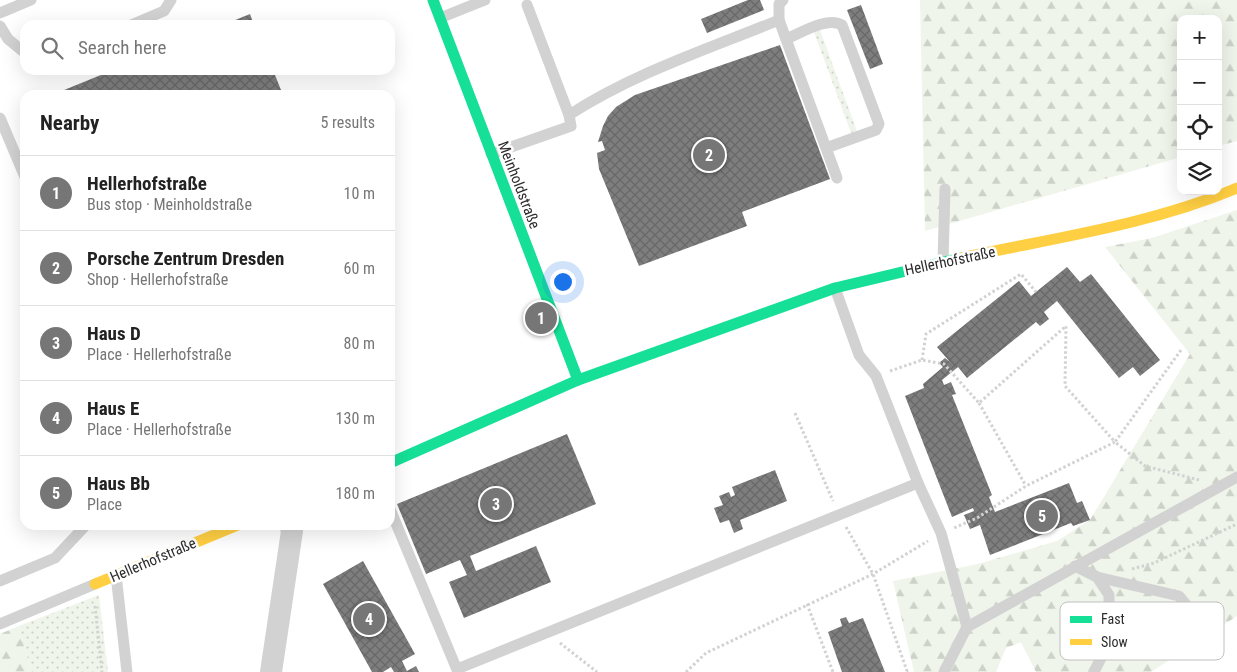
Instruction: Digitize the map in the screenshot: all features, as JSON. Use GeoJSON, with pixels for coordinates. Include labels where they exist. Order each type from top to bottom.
{"type":"FeatureCollection","features":[{"type":"Feature","properties":{"kind":"street","name":"Meinholdstraße"},"geometry":{"type":"LineString","coordinates":[[433,0],[578,380]]}},
{"type":"Feature","properties":{"kind":"street","name":"Hellerhofstraße"},"geometry":{"type":"LineString","coordinates":[[395,461],[578,380],[835,288],[942,262],[1144,219],[1201,203],[1237,188]]}},
{"type":"Feature","properties":{"kind":"street","name":"Hellerhofstraße"},"geometry":{"type":"LineString","coordinates":[[92,586],[226,530]]}},
{"type":"Feature","properties":{"kind":"street"},"geometry":{"type":"LineString","coordinates":[[271,672],[292,530]]}},
{"type":"Feature","properties":{"kind":"lane"},"geometry":{"type":"LineString","coordinates":[[0,13],[31,0]]}},
{"type":"Feature","properties":{"kind":"lane"},"geometry":{"type":"LineString","coordinates":[[143,20],[164,11],[171,0]]}},
{"type":"Feature","properties":{"kind":"lane"},"geometry":{"type":"LineString","coordinates":[[440,18],[485,0]]}},
{"type":"Feature","properties":{"kind":"lane"},"geometry":{"type":"LineString","coordinates":[[783,0],[778,4],[779,20],[837,178]]}},
{"type":"Feature","properties":{"kind":"lane"},"geometry":{"type":"LineString","coordinates":[[491,154],[571,126],[569,115],[528,5]]}},
{"type":"Feature","properties":{"kind":"lane"},"geometry":{"type":"LineString","coordinates":[[569,115],[597,97],[636,78],[779,20]]}},
{"type":"Feature","properties":{"kind":"lane"},"geometry":{"type":"LineString","coordinates":[[786,39],[836,22],[842,25],[879,124],[876,130],[826,148]]}},
{"type":"Feature","properties":{"kind":"lane"},"geometry":{"type":"LineString","coordinates":[[0,26],[8,40],[20,50]]}},
{"type":"Feature","properties":{"kind":"lane"},"geometry":{"type":"LineString","coordinates":[[0,118],[20,165]]}},
{"type":"Feature","properties":{"kind":"lane"},"geometry":{"type":"LineString","coordinates":[[942,262],[945,189]]}},
{"type":"Feature","properties":{"kind":"lane"},"geometry":{"type":"LineString","coordinates":[[835,288],[859,355],[876,376],[918,483],[941,533],[967,627]]}},
{"type":"Feature","properties":{"kind":"lane"},"geometry":{"type":"LineString","coordinates":[[944,672],[967,627],[1237,477]]}},
{"type":"Feature","properties":{"kind":"lane"},"geometry":{"type":"LineString","coordinates":[[395,520],[457,671],[918,483]]}},
{"type":"Feature","properties":{"kind":"lane"},"geometry":{"type":"LineString","coordinates":[[0,581],[55,558],[81,530]]}},
{"type":"Feature","properties":{"kind":"lane"},"geometry":{"type":"LineString","coordinates":[[1075,566],[1097,577],[1179,596],[1184,602]]}},
{"type":"Feature","properties":{"kind":"lane"},"geometry":{"type":"LineString","coordinates":[[116,575],[127,672]]}},
{"type":"Feature","properties":{"kind":"lane"},"geometry":{"type":"LineString","coordinates":[[1097,577],[1109,595],[1109,602]]}},
{"type":"Feature","properties":{"kind":"lane"},"geometry":{"type":"LineString","coordinates":[[0,624],[92,586]]}},
{"type":"Feature","properties":{"kind":"lane"},"geometry":{"type":"LineString","coordinates":[[1094,672],[1100,660]]}},
{"type":"Feature","properties":{"kind":"path"},"geometry":{"type":"LineString","coordinates":[[922,360],[926,334],[1021,274],[1036,292]]}},
{"type":"Feature","properties":{"kind":"path"},"geometry":{"type":"LineString","coordinates":[[979,403],[1066,326],[1065,386],[1115,442],[1144,466],[1221,486]]}},
{"type":"Feature","properties":{"kind":"path"},"geometry":{"type":"LineString","coordinates":[[686,672],[706,653],[873,574],[941,533],[977,518],[1026,486],[1115,442],[1181,350]]}},
{"type":"Feature","properties":{"kind":"path"},"geometry":{"type":"LineString","coordinates":[[876,376],[922,360],[944,364],[979,403],[1026,486]]}},
{"type":"Feature","properties":{"kind":"path"},"geometry":{"type":"LineString","coordinates":[[795,413],[839,516],[873,574],[898,642],[906,672]]}},
{"type":"Feature","properties":{"kind":"path"},"geometry":{"type":"LineString","coordinates":[[1097,577],[1154,563],[1237,524]]}},
{"type":"Feature","properties":{"kind":"path"},"geometry":{"type":"LineString","coordinates":[[92,586],[102,672]]}},
{"type":"Feature","properties":{"kind":"path"},"geometry":{"type":"LineString","coordinates":[[807,604],[833,672]]}},
{"type":"Feature","properties":{"kind":"path"},"geometry":{"type":"LineString","coordinates":[[547,633],[597,672]]}},
{"type":"Feature","properties":{"kind":"green space"},"geometry":{"type":"Polygon","coordinates":[[[920,0],[1237,0],[1237,141],[1222,145],[1222,15],[1177,15],[1177,158],[925,231],[920,0]]]}},
{"type":"Feature","properties":{"kind":"green space"},"geometry":{"type":"Polygon","coordinates":[[[820,30],[857,131],[851,133],[814,32],[820,30]]]}},
{"type":"Feature","properties":{"kind":"green space"},"geometry":{"type":"Polygon","coordinates":[[[1237,210],[1237,616],[1224,624],[1224,602],[1060,602],[1060,660],[1169,660],[1151,672],[1036,672],[1021,642],[1006,648],[996,672],[914,672],[893,581],[978,564],[1057,541],[1090,520],[1190,354],[1105,247],[1152,238],[1237,210]]]}},
{"type":"Feature","properties":{"kind":"green space"},"geometry":{"type":"Polygon","coordinates":[[[99,595],[108,672],[31,672],[19,626],[99,595]]]}},
{"type":"Feature","properties":{"kind":"green space"},"geometry":{"type":"Polygon","coordinates":[[[19,626],[31,672],[0,672],[0,634],[19,626]]]}},
{"type":"Feature","properties":{"kind":"building"},"geometry":{"type":"Polygon","coordinates":[[[748,0],[760,0],[764,10],[707,33],[701,19],[748,0]]]}},
{"type":"Feature","properties":{"kind":"building"},"geometry":{"type":"Polygon","coordinates":[[[861,5],[883,64],[870,69],[847,10],[861,5]]]}},
{"type":"Feature","properties":{"kind":"building"},"geometry":{"type":"Polygon","coordinates":[[[250,14],[252,20],[235,20],[250,14]]]}},
{"type":"Feature","properties":{"kind":"building"},"geometry":{"type":"Polygon","coordinates":[[[780,45],[830,179],[742,212],[747,226],[639,266],[599,169],[597,153],[605,150],[602,141],[598,142],[608,116],[616,107],[635,95],[780,45]]]}},
{"type":"Feature","properties":{"kind":"building"},"geometry":{"type":"Polygon","coordinates":[[[101,75],[275,75],[281,90],[64,90],[101,75]]]}},
{"type":"Feature","properties":{"kind":"building"},"geometry":{"type":"Polygon","coordinates":[[[1067,267],[1080,282],[1091,274],[1160,360],[1140,376],[1133,367],[1119,378],[1057,301],[1044,312],[1049,319],[1040,326],[1036,322],[967,378],[958,367],[942,380],[944,385],[951,382],[956,394],[952,395],[992,495],[989,497],[995,512],[1069,483],[1077,503],[1082,501],[1090,520],[1073,526],[1071,523],[990,555],[980,525],[970,529],[964,515],[974,511],[973,508],[952,517],[905,396],[924,388],[923,384],[943,367],[939,363],[945,358],[950,362],[937,347],[1019,281],[1031,296],[1067,267]]]}},
{"type":"Feature","properties":{"kind":"building"},"geometry":{"type":"Polygon","coordinates":[[[567,434],[596,504],[470,556],[476,571],[536,546],[551,582],[464,618],[449,582],[467,575],[460,560],[426,574],[397,504],[567,434]]]}},
{"type":"Feature","properties":{"kind":"building"},"geometry":{"type":"Polygon","coordinates":[[[775,470],[787,501],[740,520],[743,529],[734,533],[729,520],[720,523],[714,508],[723,505],[719,496],[729,492],[731,497],[735,495],[732,487],[775,470]]]}},
{"type":"Feature","properties":{"kind":"building"},"geometry":{"type":"Polygon","coordinates":[[[363,561],[415,654],[402,661],[407,671],[416,666],[419,672],[394,672],[391,667],[383,672],[372,672],[323,584],[363,561]]]}},
{"type":"Feature","properties":{"kind":"building"},"geometry":{"type":"Polygon","coordinates":[[[846,617],[849,623],[863,618],[885,672],[842,672],[828,632],[842,626],[840,619],[846,617]]]}},
{"type":"Feature","properties":{"kind":"traffic: fast"},"geometry":{"type":"LineString","coordinates":[[433,0],[578,380]]}},
{"type":"Feature","properties":{"kind":"traffic: fast"},"geometry":{"type":"LineString","coordinates":[[395,461],[578,380],[835,288],[961,258]]}},
{"type":"Feature","properties":{"kind":"traffic: slow"},"geometry":{"type":"LineString","coordinates":[[961,258],[1135,221],[1170,212],[1237,188]]}},
{"type":"Feature","properties":{"kind":"traffic: slow"},"geometry":{"type":"LineString","coordinates":[[95,584],[226,530]]}},
{"type":"Feature","properties":{"kind":"place","name":"Porsche Zentrum Dresden"},"geometry":{"type":"Point","coordinates":[709,155]}},
{"type":"Feature","properties":{"kind":"place","name":"Hellerhofstraße"},"geometry":{"type":"Point","coordinates":[541,318]}},
{"type":"Feature","properties":{"kind":"place","name":"Haus D"},"geometry":{"type":"Point","coordinates":[496,504]}},
{"type":"Feature","properties":{"kind":"place","name":"Haus Bb"},"geometry":{"type":"Point","coordinates":[1042,516]}},
{"type":"Feature","properties":{"kind":"place","name":"Haus E"},"geometry":{"type":"Point","coordinates":[369,619]}}]}
